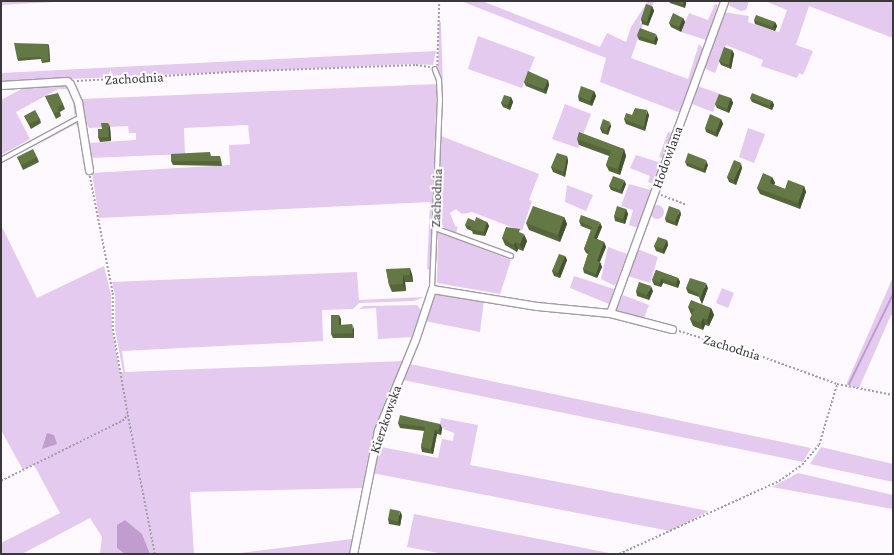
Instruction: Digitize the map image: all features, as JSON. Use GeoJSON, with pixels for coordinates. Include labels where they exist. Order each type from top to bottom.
{"type":"FeatureCollection","features":[{"type":"Feature","properties":{"kind":"street","name":"Hodowlana"},"geometry":{"type":"LineString","coordinates":[[610,313],[724,1]]}},
{"type":"Feature","properties":{"kind":"street"},"geometry":{"type":"LineString","coordinates":[[1,84],[67,81],[74,89],[89,170]]}},
{"type":"Feature","properties":{"kind":"street"},"geometry":{"type":"LineString","coordinates":[[432,289],[537,306],[610,313],[672,329]]}},
{"type":"Feature","properties":{"kind":"street","name":"Kierzkowska"},"geometry":{"type":"LineString","coordinates":[[353,554],[378,430],[415,340],[432,289]]}},
{"type":"Feature","properties":{"kind":"lane","name":"Zachodnia"},"geometry":{"type":"LineString","coordinates":[[432,289],[440,101],[439,80],[434,70]]}},
{"type":"Feature","properties":{"kind":"lane"},"geometry":{"type":"LineString","coordinates":[[1,160],[80,117]]}},
{"type":"Feature","properties":{"kind":"lane"},"geometry":{"type":"LineString","coordinates":[[435,228],[511,256]]}},
{"type":"Feature","properties":{"kind":"path"},"geometry":{"type":"LineString","coordinates":[[434,70],[438,59],[438,1]]}},
{"type":"Feature","properties":{"kind":"path","name":"Zachodnia"},"geometry":{"type":"LineString","coordinates":[[67,81],[416,65],[434,70]]}},
{"type":"Feature","properties":{"kind":"path"},"geometry":{"type":"LineString","coordinates":[[89,170],[112,293],[113,329],[155,554]]}},
{"type":"Feature","properties":{"kind":"path"},"geometry":{"type":"LineString","coordinates":[[654,193],[687,205]]}},
{"type":"Feature","properties":{"kind":"path","name":"Zachodnia"},"geometry":{"type":"LineString","coordinates":[[672,329],[763,357],[838,384],[893,395]]}},
{"type":"Feature","properties":{"kind":"path"},"geometry":{"type":"LineString","coordinates":[[619,554],[779,481],[802,465],[819,444],[838,384]]}},
{"type":"Feature","properties":{"kind":"path"},"geometry":{"type":"LineString","coordinates":[[1,481],[122,420],[128,415]]}},
{"type":"Feature","properties":{"kind":"shaded area"},"geometry":{"type":"Polygon","coordinates":[[[1,1],[73,1],[1,5],[1,1]]]}},
{"type":"Feature","properties":{"kind":"shaded area"},"geometry":{"type":"Polygon","coordinates":[[[461,1],[482,1],[600,47],[607,33],[626,42],[631,27],[648,1],[654,1],[651,10],[641,19],[640,23],[643,24],[631,58],[688,79],[699,44],[703,48],[681,110],[678,112],[600,82],[606,58],[461,1]]]}},
{"type":"Feature","properties":{"kind":"shaded area"},"geometry":{"type":"Polygon","coordinates":[[[727,1],[749,1],[746,10],[741,11],[730,6],[727,1]]]}},
{"type":"Feature","properties":{"kind":"shaded area"},"geometry":{"type":"Polygon","coordinates":[[[765,1],[893,1],[893,38],[809,6],[796,45],[813,51],[803,75],[799,73],[797,78],[761,66],[763,60],[726,45],[715,73],[704,68],[724,12],[749,16],[748,22],[779,32],[787,10],[765,1]]]}},
{"type":"Feature","properties":{"kind":"shaded area"},"geometry":{"type":"Polygon","coordinates":[[[715,4],[718,5],[706,40],[681,32],[689,13],[708,20],[715,4]]]}},
{"type":"Feature","properties":{"kind":"shaded area"},"geometry":{"type":"Polygon","coordinates":[[[439,21],[441,22],[443,90],[438,68],[439,21]]]}},
{"type":"Feature","properties":{"kind":"shaded area"},"geometry":{"type":"Polygon","coordinates":[[[478,36],[535,57],[522,88],[468,69],[478,36]]]}},
{"type":"Feature","properties":{"kind":"shaded area"},"geometry":{"type":"Polygon","coordinates":[[[436,51],[433,65],[411,64],[1,82],[1,73],[436,51]]]}},
{"type":"Feature","properties":{"kind":"shaded area"},"geometry":{"type":"Polygon","coordinates":[[[437,84],[430,270],[427,269],[430,202],[99,218],[92,173],[230,165],[229,145],[250,144],[248,125],[184,128],[185,154],[91,158],[88,143],[136,140],[136,133],[129,133],[128,126],[89,128],[84,121],[81,99],[437,84]]]}},
{"type":"Feature","properties":{"kind":"shaded area"},"geometry":{"type":"Polygon","coordinates":[[[57,85],[67,87],[74,93],[77,113],[74,115],[73,94],[68,89],[58,89],[16,112],[30,139],[1,155],[1,100],[25,87],[57,85]]]}},
{"type":"Feature","properties":{"kind":"shaded area"},"geometry":{"type":"Polygon","coordinates":[[[698,86],[720,94],[713,112],[692,104],[698,86]]]}},
{"type":"Feature","properties":{"kind":"shaded area"},"geometry":{"type":"Polygon","coordinates":[[[565,104],[591,114],[578,148],[552,139],[565,104]]]}},
{"type":"Feature","properties":{"kind":"shaded area"},"geometry":{"type":"Polygon","coordinates":[[[75,122],[79,124],[84,154],[79,127],[75,124],[34,147],[75,122]]]}},
{"type":"Feature","properties":{"kind":"shaded area"},"geometry":{"type":"Polygon","coordinates":[[[748,128],[765,134],[754,163],[739,157],[748,128]]]}},
{"type":"Feature","properties":{"kind":"shaded area"},"geometry":{"type":"Polygon","coordinates":[[[668,132],[673,133],[662,158],[659,157],[668,132]]]}},
{"type":"Feature","properties":{"kind":"shaded area"},"geometry":{"type":"Polygon","coordinates":[[[441,136],[539,174],[529,200],[532,201],[522,231],[472,212],[462,214],[456,209],[450,213],[455,226],[458,227],[456,233],[437,224],[441,136]]]}},
{"type":"Feature","properties":{"kind":"shaded area"},"geometry":{"type":"Polygon","coordinates":[[[636,155],[661,163],[654,184],[648,182],[650,176],[630,168],[636,155]]]}},
{"type":"Feature","properties":{"kind":"shaded area"},"geometry":{"type":"Polygon","coordinates":[[[629,184],[651,190],[638,228],[629,225],[633,210],[621,206],[629,184]]]}},
{"type":"Feature","properties":{"kind":"shaded area"},"geometry":{"type":"Polygon","coordinates":[[[567,185],[593,195],[586,211],[565,202],[567,185]]]}},
{"type":"Feature","properties":{"kind":"shaded area"},"geometry":{"type":"Polygon","coordinates":[[[657,205],[662,207],[664,212],[662,217],[657,219],[652,217],[650,212],[652,207],[657,205]]]}},
{"type":"Feature","properties":{"kind":"shaded area"},"geometry":{"type":"Polygon","coordinates":[[[1,225],[37,298],[104,266],[111,295],[112,329],[120,372],[123,372],[115,329],[115,295],[112,282],[357,272],[359,300],[424,297],[414,301],[359,303],[353,309],[322,310],[323,341],[122,351],[125,372],[403,361],[373,434],[362,488],[190,492],[194,554],[100,554],[102,537],[90,518],[22,554],[1,554],[1,543],[60,513],[34,465],[23,470],[1,430],[1,225]]]}},
{"type":"Feature","properties":{"kind":"shaded area"},"geometry":{"type":"Polygon","coordinates":[[[438,232],[511,260],[500,294],[437,283],[438,232]]]}},
{"type":"Feature","properties":{"kind":"shaded area"},"geometry":{"type":"Polygon","coordinates":[[[608,247],[627,254],[615,286],[601,279],[608,247]]]}},
{"type":"Feature","properties":{"kind":"shaded area"},"geometry":{"type":"Polygon","coordinates":[[[640,250],[658,257],[650,283],[628,276],[637,251],[640,250]]]}},
{"type":"Feature","properties":{"kind":"shaded area"},"geometry":{"type":"Polygon","coordinates":[[[574,276],[614,289],[609,304],[570,288],[574,276]]]}},
{"type":"Feature","properties":{"kind":"shaded area"},"geometry":{"type":"Polygon","coordinates":[[[893,277],[893,316],[891,315],[859,388],[846,385],[893,277]]]}},
{"type":"Feature","properties":{"kind":"shaded area"},"geometry":{"type":"Polygon","coordinates":[[[722,288],[734,293],[728,308],[716,303],[722,288]]]}},
{"type":"Feature","properties":{"kind":"shaded area"},"geometry":{"type":"Polygon","coordinates":[[[436,293],[484,300],[480,332],[425,321],[410,364],[811,448],[803,462],[403,380],[392,411],[389,411],[432,297],[436,293]]]}},
{"type":"Feature","properties":{"kind":"shaded area"},"geometry":{"type":"Polygon","coordinates":[[[623,295],[649,305],[644,318],[616,311],[623,295]]]}},
{"type":"Feature","properties":{"kind":"shaded area"},"geometry":{"type":"Polygon","coordinates":[[[417,305],[421,310],[413,337],[378,339],[376,308],[359,309],[363,306],[417,305]]]}},
{"type":"Feature","properties":{"kind":"shaded area"},"geometry":{"type":"Polygon","coordinates":[[[441,418],[478,425],[470,465],[709,511],[670,531],[372,473],[376,446],[438,458],[442,439],[453,441],[454,433],[439,427],[441,418]]]}},
{"type":"Feature","properties":{"kind":"shaded area"},"geometry":{"type":"Polygon","coordinates":[[[47,433],[54,435],[57,444],[42,449],[47,433]]]}},
{"type":"Feature","properties":{"kind":"shaded area"},"geometry":{"type":"Polygon","coordinates":[[[821,447],[893,464],[893,482],[810,464],[821,447]]]}},
{"type":"Feature","properties":{"kind":"shaded area"},"geometry":{"type":"Polygon","coordinates":[[[798,473],[893,495],[893,509],[772,487],[798,473]]]}},
{"type":"Feature","properties":{"kind":"shaded area"},"geometry":{"type":"Polygon","coordinates":[[[414,514],[614,554],[444,554],[407,547],[414,514]]]}},
{"type":"Feature","properties":{"kind":"shaded area"},"geometry":{"type":"Polygon","coordinates":[[[125,520],[142,534],[150,554],[125,554],[117,548],[117,525],[125,520]]]}},
{"type":"Feature","properties":{"kind":"shaded area"},"geometry":{"type":"Polygon","coordinates":[[[352,539],[349,554],[232,554],[352,539]]]}},
{"type":"Feature","properties":{"kind":"building"},"geometry":{"type":"Polygon","coordinates":[[[676,1],[684,1],[683,4],[676,1]]]}},
{"type":"Feature","properties":{"kind":"building"},"geometry":{"type":"Polygon","coordinates":[[[646,4],[652,6],[647,22],[641,19],[646,4]]]}},
{"type":"Feature","properties":{"kind":"building"},"geometry":{"type":"Polygon","coordinates":[[[673,13],[683,18],[679,27],[669,23],[673,13]]]}},
{"type":"Feature","properties":{"kind":"building"},"geometry":{"type":"Polygon","coordinates":[[[756,15],[775,22],[773,27],[754,20],[756,15]]]}},
{"type":"Feature","properties":{"kind":"building"},"geometry":{"type":"Polygon","coordinates":[[[640,28],[656,34],[654,41],[637,35],[640,28]]]}},
{"type":"Feature","properties":{"kind":"building"},"geometry":{"type":"Polygon","coordinates":[[[14,43],[48,44],[49,60],[41,61],[41,57],[17,58],[14,43]]]}},
{"type":"Feature","properties":{"kind":"building"},"geometry":{"type":"Polygon","coordinates":[[[724,47],[732,50],[729,65],[719,61],[724,47]]]}},
{"type":"Feature","properties":{"kind":"building"},"geometry":{"type":"Polygon","coordinates":[[[528,71],[548,80],[544,89],[524,82],[528,71]]]}},
{"type":"Feature","properties":{"kind":"building"},"geometry":{"type":"Polygon","coordinates":[[[581,86],[594,91],[590,101],[578,96],[581,86]]]}},
{"type":"Feature","properties":{"kind":"building"},"geometry":{"type":"Polygon","coordinates":[[[58,93],[63,104],[57,107],[59,111],[54,114],[45,96],[58,93]]]}},
{"type":"Feature","properties":{"kind":"building"},"geometry":{"type":"Polygon","coordinates":[[[752,93],[772,101],[770,106],[750,98],[752,93]]]}},
{"type":"Feature","properties":{"kind":"building"},"geometry":{"type":"Polygon","coordinates":[[[719,94],[731,98],[727,109],[715,104],[719,94]]]}},
{"type":"Feature","properties":{"kind":"building"},"geometry":{"type":"Polygon","coordinates":[[[504,95],[511,97],[508,105],[501,103],[504,95]]]}},
{"type":"Feature","properties":{"kind":"building"},"geometry":{"type":"Polygon","coordinates":[[[635,108],[647,110],[644,127],[624,119],[626,113],[632,115],[635,108]]]}},
{"type":"Feature","properties":{"kind":"building"},"geometry":{"type":"Polygon","coordinates":[[[35,110],[40,119],[29,124],[24,116],[35,110]]]}},
{"type":"Feature","properties":{"kind":"building"},"geometry":{"type":"Polygon","coordinates":[[[710,114],[721,119],[716,132],[705,128],[710,114]]]}},
{"type":"Feature","properties":{"kind":"building"},"geometry":{"type":"Polygon","coordinates":[[[603,119],[610,122],[607,131],[600,128],[603,119]]]}},
{"type":"Feature","properties":{"kind":"building"},"geometry":{"type":"Polygon","coordinates":[[[101,123],[108,123],[109,137],[98,137],[98,129],[102,129],[101,123]]]}},
{"type":"Feature","properties":{"kind":"building"},"geometry":{"type":"Polygon","coordinates":[[[579,132],[624,149],[618,169],[606,165],[611,151],[577,139],[579,132]]]}},
{"type":"Feature","properties":{"kind":"building"},"geometry":{"type":"Polygon","coordinates":[[[33,149],[37,157],[22,165],[17,157],[33,149]]]}},
{"type":"Feature","properties":{"kind":"building"},"geometry":{"type":"Polygon","coordinates":[[[210,152],[211,156],[220,156],[220,161],[171,161],[171,154],[210,152]]]}},
{"type":"Feature","properties":{"kind":"building"},"geometry":{"type":"Polygon","coordinates":[[[557,153],[567,156],[564,172],[551,167],[557,153]]]}},
{"type":"Feature","properties":{"kind":"building"},"geometry":{"type":"Polygon","coordinates":[[[688,153],[706,160],[704,169],[685,162],[688,153]]]}},
{"type":"Feature","properties":{"kind":"building"},"geometry":{"type":"Polygon","coordinates":[[[734,160],[741,163],[734,180],[727,177],[734,160]]]}},
{"type":"Feature","properties":{"kind":"building"},"geometry":{"type":"Polygon","coordinates":[[[763,173],[772,177],[770,183],[785,189],[788,180],[804,186],[798,203],[757,188],[763,173]]]}},
{"type":"Feature","properties":{"kind":"building"},"geometry":{"type":"Polygon","coordinates":[[[613,176],[624,180],[621,190],[609,186],[613,176]]]}},
{"type":"Feature","properties":{"kind":"building"},"geometry":{"type":"Polygon","coordinates":[[[533,206],[564,217],[558,235],[526,223],[533,206]]]}},
{"type":"Feature","properties":{"kind":"building"},"geometry":{"type":"Polygon","coordinates":[[[617,206],[626,209],[623,219],[614,216],[617,206]]]}},
{"type":"Feature","properties":{"kind":"building"},"geometry":{"type":"Polygon","coordinates":[[[669,206],[680,210],[675,222],[665,218],[669,206]]]}},
{"type":"Feature","properties":{"kind":"building"},"geometry":{"type":"Polygon","coordinates":[[[581,215],[600,222],[594,238],[604,242],[597,261],[600,262],[596,274],[583,269],[589,251],[584,249],[592,227],[579,221],[581,215]]]}},
{"type":"Feature","properties":{"kind":"building"},"geometry":{"type":"Polygon","coordinates":[[[476,217],[487,222],[484,232],[471,229],[472,227],[465,225],[468,218],[475,221],[476,217]]]}},
{"type":"Feature","properties":{"kind":"building"},"geometry":{"type":"Polygon","coordinates":[[[506,227],[520,229],[519,232],[524,234],[520,244],[515,242],[514,245],[502,238],[506,227]]]}},
{"type":"Feature","properties":{"kind":"building"},"geometry":{"type":"Polygon","coordinates":[[[658,237],[667,240],[663,249],[654,246],[658,237]]]}},
{"type":"Feature","properties":{"kind":"building"},"geometry":{"type":"Polygon","coordinates":[[[559,254],[565,256],[558,273],[552,271],[559,254]]]}},
{"type":"Feature","properties":{"kind":"building"},"geometry":{"type":"Polygon","coordinates":[[[410,268],[410,275],[403,275],[403,284],[389,285],[386,269],[410,268]]]}},
{"type":"Feature","properties":{"kind":"building"},"geometry":{"type":"Polygon","coordinates":[[[656,270],[678,278],[676,283],[661,278],[660,283],[652,280],[656,270]]]}},
{"type":"Feature","properties":{"kind":"building"},"geometry":{"type":"Polygon","coordinates":[[[690,278],[706,283],[700,299],[698,293],[686,288],[690,278]]]}},
{"type":"Feature","properties":{"kind":"building"},"geometry":{"type":"Polygon","coordinates":[[[639,282],[651,286],[647,295],[636,291],[639,282]]]}},
{"type":"Feature","properties":{"kind":"building"},"geometry":{"type":"Polygon","coordinates":[[[691,300],[711,308],[707,320],[703,318],[701,323],[690,319],[694,309],[688,307],[691,300]]]}},
{"type":"Feature","properties":{"kind":"building"},"geometry":{"type":"Polygon","coordinates":[[[331,315],[339,315],[339,325],[352,324],[353,333],[331,334],[331,315]]]}},
{"type":"Feature","properties":{"kind":"building"},"geometry":{"type":"Polygon","coordinates":[[[400,415],[440,424],[439,430],[435,429],[431,449],[421,447],[425,427],[398,423],[400,415]]]}},
{"type":"Feature","properties":{"kind":"building"},"geometry":{"type":"Polygon","coordinates":[[[390,509],[400,511],[398,522],[388,519],[390,509]]]}},
{"type":"Feature","properties":{"kind":"waterway"},"geometry":{"type":"LineString","coordinates":[[849,384],[893,294]]}}]}
